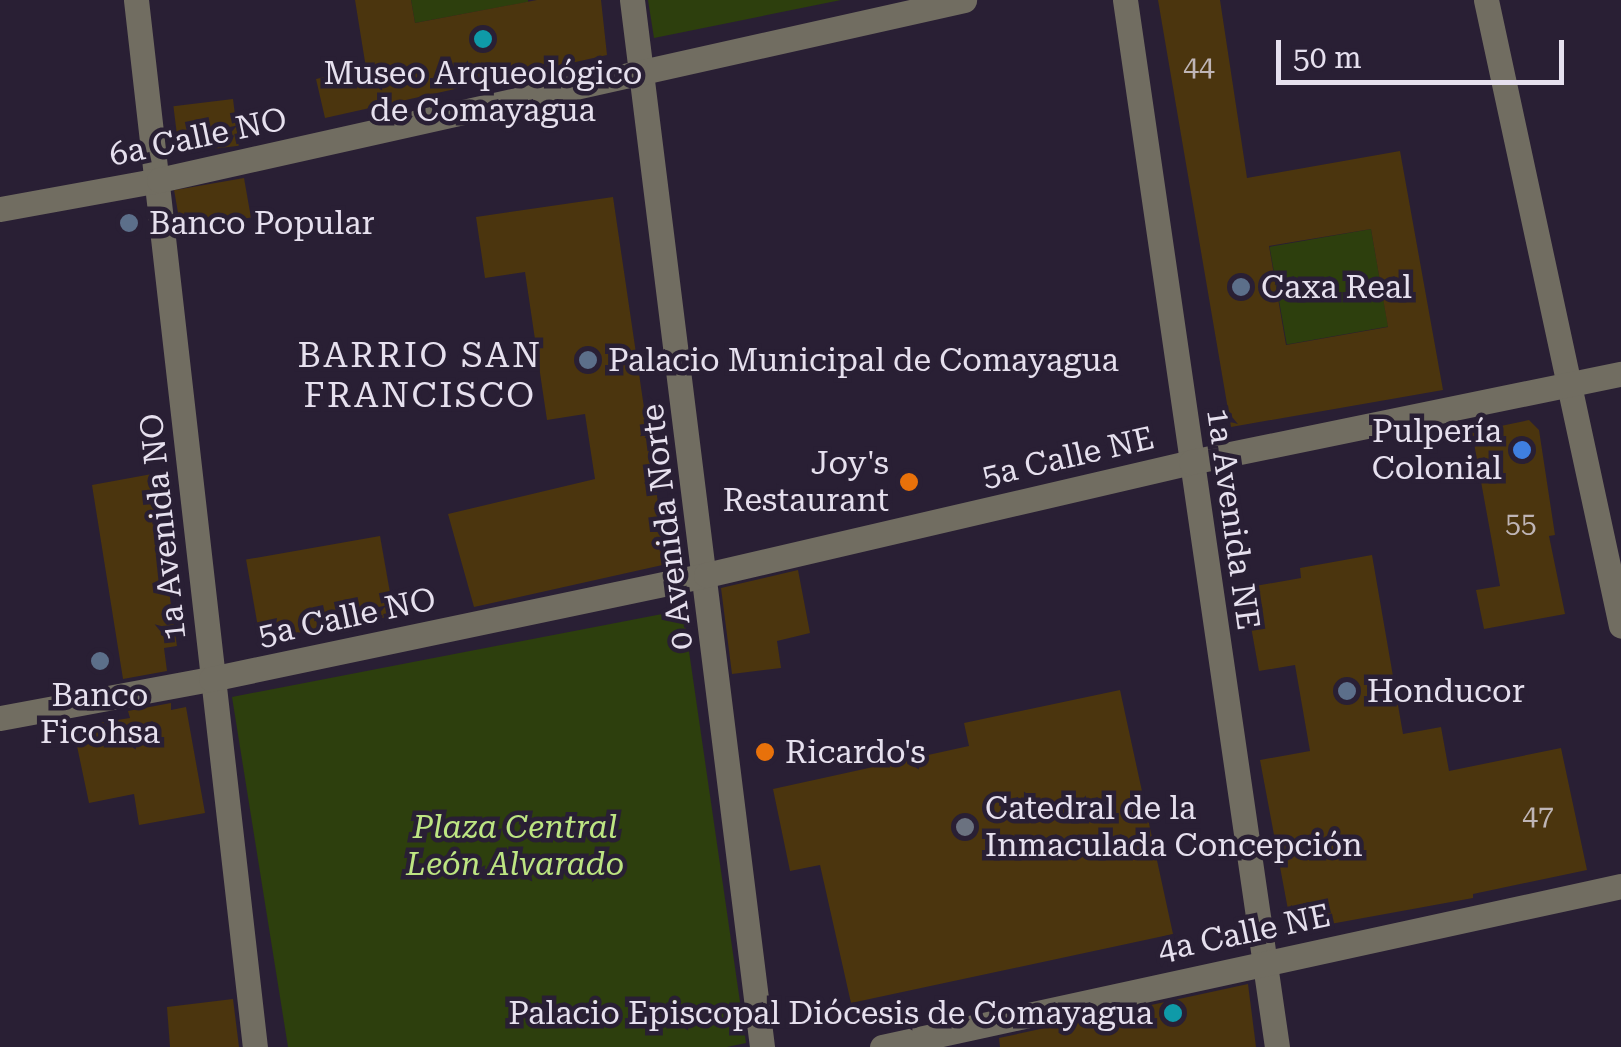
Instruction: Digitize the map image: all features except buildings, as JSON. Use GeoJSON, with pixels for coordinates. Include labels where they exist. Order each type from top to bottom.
{"type":"FeatureCollection","features":[{"type":"Feature","properties":{"kind":"street","name":"1a Avenida NO"},"geometry":{"type":"LineString","coordinates":[[136,0],[256,1047]]}},
{"type":"Feature","properties":{"kind":"street","name":"0 Avenida Norte"},"geometry":{"type":"LineString","coordinates":[[632,0],[644,72],[762,1047]]}},
{"type":"Feature","properties":{"kind":"street","name":"6a Calle NO"},"geometry":{"type":"LineString","coordinates":[[0,209],[159,180],[964,0]]}},
{"type":"Feature","properties":{"kind":"street","name":"1a Avenida NE"},"geometry":{"type":"LineString","coordinates":[[1125,0],[1276,1047]]}},
{"type":"Feature","properties":{"kind":"street"},"geometry":{"type":"LineString","coordinates":[[1486,0],[1621,626]]}},
{"type":"Feature","properties":{"kind":"street","name":"5a Calle NE"},"geometry":{"type":"LineString","coordinates":[[706,574],[1191,462],[1621,374]]}},
{"type":"Feature","properties":{"kind":"street","name":"5a Calle NO"},"geometry":{"type":"LineString","coordinates":[[0,718],[211,679],[706,574]]}},
{"type":"Feature","properties":{"kind":"street","name":"4a Calle NE"},"geometry":{"type":"LineString","coordinates":[[882,1047],[1266,960],[1621,886]]}},
{"type":"Feature","properties":{"kind":"green space"},"geometry":{"type":"Polygon","coordinates":[[[411,0],[528,0],[528,2],[415,23],[411,0]]]}},
{"type":"Feature","properties":{"kind":"green space"},"geometry":{"type":"Polygon","coordinates":[[[648,0],[841,0],[654,38],[648,0]]]}},
{"type":"Feature","properties":{"kind":"green space"},"geometry":{"type":"Polygon","coordinates":[[[1371,229],[1388,326],[1287,344],[1270,247],[1371,229]]]}},
{"type":"Feature","properties":{"kind":"green space","name":"Plaza Central León Alvarado"},"geometry":{"type":"Polygon","coordinates":[[[683,610],[746,1043],[727,1047],[288,1047],[232,697],[683,610]]]}},
{"type":"Feature","properties":{"kind":"place","name":"Museo Arqueológico de Comayagua"},"geometry":{"type":"Point","coordinates":[483,39]}},
{"type":"Feature","properties":{"kind":"place","name":"Banco Popular"},"geometry":{"type":"Point","coordinates":[129,223]}},
{"type":"Feature","properties":{"kind":"place","name":"Caxa Real"},"geometry":{"type":"Point","coordinates":[1241,287]}},
{"type":"Feature","properties":{"kind":"place","name":"Palacio Municipal de Comayagua"},"geometry":{"type":"Point","coordinates":[588,360]}},
{"type":"Feature","properties":{"kind":"place","name":"Pulpería Colonial"},"geometry":{"type":"Point","coordinates":[1522,450]}},
{"type":"Feature","properties":{"kind":"place","name":"Joy's Restaurant"},"geometry":{"type":"Point","coordinates":[909,482]}},
{"type":"Feature","properties":{"kind":"place","name":"Banco Ficohsa"},"geometry":{"type":"Point","coordinates":[100,661]}},
{"type":"Feature","properties":{"kind":"place","name":"Honducor"},"geometry":{"type":"Point","coordinates":[1347,691]}},
{"type":"Feature","properties":{"kind":"place","name":"Ricardo's"},"geometry":{"type":"Point","coordinates":[765,752]}},
{"type":"Feature","properties":{"kind":"place","name":"Catedral de la Inmaculada Concepción"},"geometry":{"type":"Point","coordinates":[965,827]}},
{"type":"Feature","properties":{"kind":"place","name":"Palacio Episcopal Diócesis de Comayagua"},"geometry":{"type":"Point","coordinates":[1173,1013]}},
{"type":"Feature","properties":{"kind":"district","name":"BARRIO SAN FRANCISCO"},"geometry":{"type":"Point","coordinates":[420,376]}}]}
